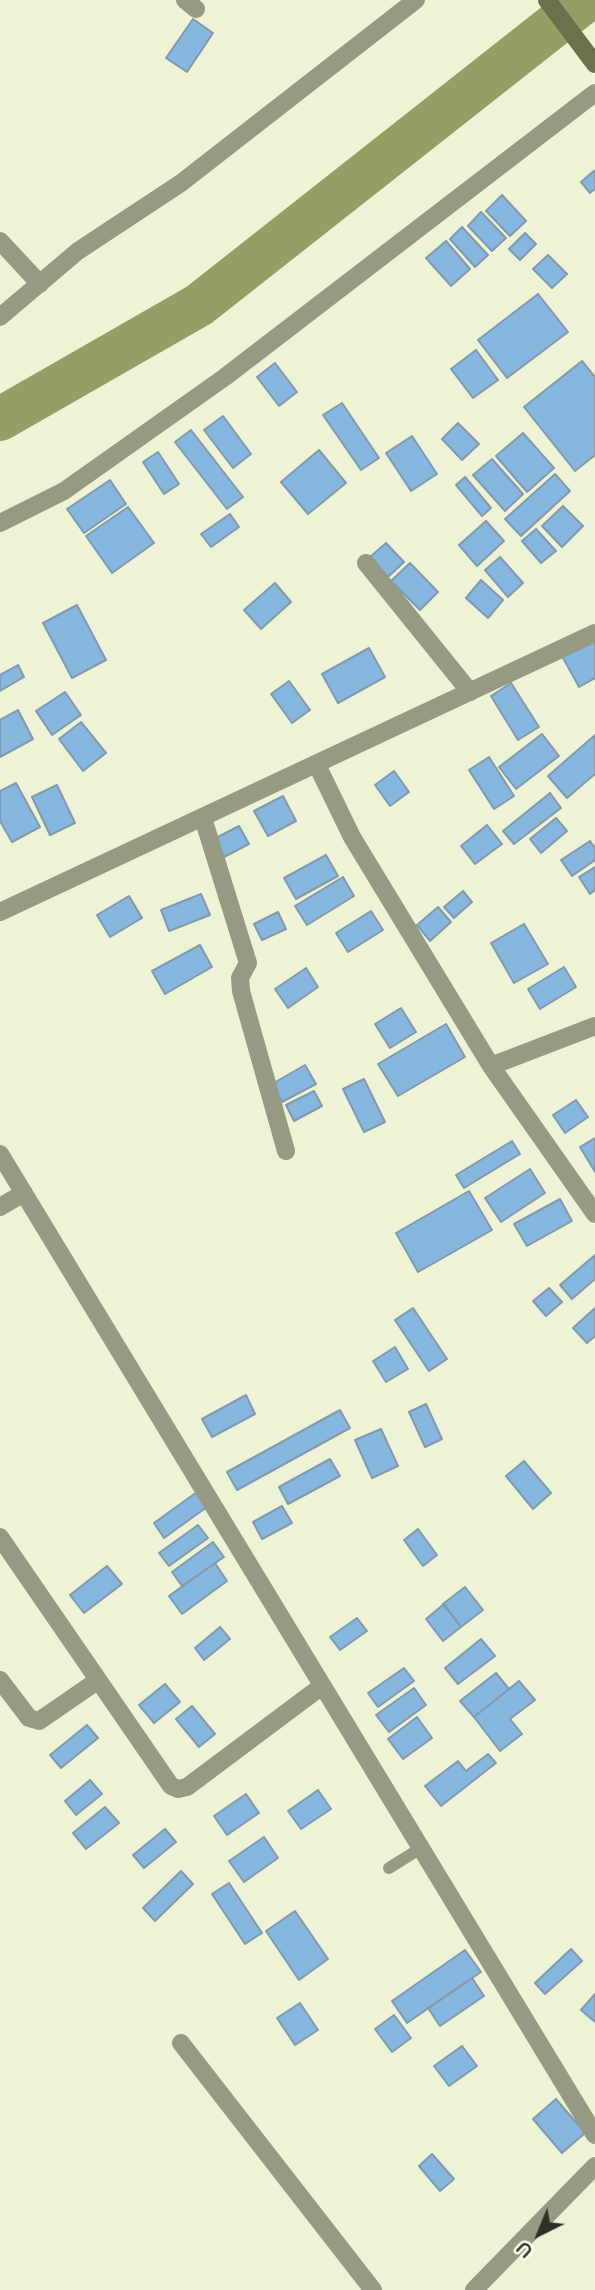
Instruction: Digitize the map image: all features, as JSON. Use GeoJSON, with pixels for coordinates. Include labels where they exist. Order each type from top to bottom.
{"type":"FeatureCollection","features":[{"type":"Feature","properties":{"kind":"main road"},"geometry":{"type":"LineString","coordinates":[[547,0],[595,64]]}},
{"type":"Feature","properties":{"kind":"street"},"geometry":{"type":"LineString","coordinates":[[0,317],[78,251],[181,183],[416,0]]}},
{"type":"Feature","properties":{"kind":"street"},"geometry":{"type":"LineString","coordinates":[[0,523],[64,491],[225,377],[595,93]]}},
{"type":"Feature","properties":{"kind":"street"},"geometry":{"type":"LineString","coordinates":[[0,241],[40,284]]}},
{"type":"Feature","properties":{"kind":"street"},"geometry":{"type":"LineString","coordinates":[[366,563],[470,692]]}},
{"type":"Feature","properties":{"kind":"street"},"geometry":{"type":"LineString","coordinates":[[0,912],[595,633]]}},
{"type":"Feature","properties":{"kind":"street"},"geometry":{"type":"LineString","coordinates":[[317,765],[352,836],[491,1066],[595,1214]]}},
{"type":"Feature","properties":{"kind":"street"},"geometry":{"type":"LineString","coordinates":[[203,818],[248,963],[240,978],[241,990],[286,1151]]}},
{"type":"Feature","properties":{"kind":"street"},"geometry":{"type":"LineString","coordinates":[[491,1066],[595,1026]]}},
{"type":"Feature","properties":{"kind":"street"},"geometry":{"type":"LineString","coordinates":[[0,1154],[595,2136]]}},
{"type":"Feature","properties":{"kind":"street"},"geometry":{"type":"LineString","coordinates":[[0,1207],[24,1193]]}},
{"type":"Feature","properties":{"kind":"street"},"geometry":{"type":"LineString","coordinates":[[0,1537],[164,1780],[178,1789],[187,1787],[322,1686]]}},
{"type":"Feature","properties":{"kind":"street"},"geometry":{"type":"LineString","coordinates":[[0,1680],[29,1718],[39,1721],[97,1681]]}},
{"type":"Feature","properties":{"kind":"street"},"geometry":{"type":"LineString","coordinates":[[181,2043],[373,2290]]}},
{"type":"Feature","properties":{"kind":"street"},"geometry":{"type":"LineString","coordinates":[[474,2290],[595,2166]]}},
{"type":"Feature","properties":{"kind":"lane"},"geometry":{"type":"LineString","coordinates":[[388,1868],[421,1848]]}},
{"type":"Feature","properties":{"kind":"building"},"geometry":{"type":"Polygon","coordinates":[[[193,19],[213,33],[187,72],[166,58],[193,19]]]}},
{"type":"Feature","properties":{"kind":"building"},"geometry":{"type":"Polygon","coordinates":[[[595,170],[595,189],[590,193],[581,182],[595,170]]]}},
{"type":"Feature","properties":{"kind":"building"},"geometry":{"type":"Polygon","coordinates":[[[502,195],[526,221],[510,236],[486,211],[502,195]]]}},
{"type":"Feature","properties":{"kind":"building"},"geometry":{"type":"Polygon","coordinates":[[[481,212],[506,238],[492,251],[468,226],[481,212]]]}},
{"type":"Feature","properties":{"kind":"building"},"geometry":{"type":"Polygon","coordinates":[[[462,227],[488,255],[475,267],[450,239],[462,227]]]}},
{"type":"Feature","properties":{"kind":"building"},"geometry":{"type":"Polygon","coordinates":[[[525,233],[536,244],[520,260],[509,249],[525,233]]]}},
{"type":"Feature","properties":{"kind":"building"},"geometry":{"type":"Polygon","coordinates":[[[446,241],[470,269],[451,286],[426,258],[446,241]]]}},
{"type":"Feature","properties":{"kind":"building"},"geometry":{"type":"Polygon","coordinates":[[[548,255],[567,274],[552,288],[533,269],[548,255]]]}},
{"type":"Feature","properties":{"kind":"building"},"geometry":{"type":"Polygon","coordinates":[[[538,294],[568,332],[507,378],[478,340],[538,294]]]}},
{"type":"Feature","properties":{"kind":"building"},"geometry":{"type":"Polygon","coordinates":[[[476,350],[498,380],[473,398],[451,369],[476,350]]]}},
{"type":"Feature","properties":{"kind":"building"},"geometry":{"type":"Polygon","coordinates":[[[582,361],[595,377],[595,455],[575,471],[524,407],[582,361]]]}},
{"type":"Feature","properties":{"kind":"building"},"geometry":{"type":"Polygon","coordinates":[[[275,363],[297,392],[279,406],[257,377],[275,363]]]}},
{"type":"Feature","properties":{"kind":"building"},"geometry":{"type":"Polygon","coordinates":[[[342,403],[379,458],[361,470],[323,415],[342,403]]]}},
{"type":"Feature","properties":{"kind":"building"},"geometry":{"type":"Polygon","coordinates":[[[223,416],[251,454],[233,468],[204,430],[223,416]]]}},
{"type":"Feature","properties":{"kind":"building"},"geometry":{"type":"Polygon","coordinates":[[[458,423],[479,444],[462,460],[442,439],[458,423]]]}},
{"type":"Feature","properties":{"kind":"building"},"geometry":{"type":"Polygon","coordinates":[[[191,430],[243,497],[227,509],[175,442],[191,430]]]}},
{"type":"Feature","properties":{"kind":"building"},"geometry":{"type":"Polygon","coordinates":[[[523,433],[554,468],[527,492],[496,456],[523,433]]]}},
{"type":"Feature","properties":{"kind":"building"},"geometry":{"type":"Polygon","coordinates":[[[412,436],[437,474],[411,491],[386,453],[412,436]]]}},
{"type":"Feature","properties":{"kind":"building"},"geometry":{"type":"Polygon","coordinates":[[[319,450],[346,483],[308,514],[281,482],[319,450]]]}},
{"type":"Feature","properties":{"kind":"building"},"geometry":{"type":"Polygon","coordinates":[[[158,452],[179,484],[164,494],[143,462],[158,452]]]}},
{"type":"Feature","properties":{"kind":"building"},"geometry":{"type":"Polygon","coordinates":[[[492,459],[523,494],[505,511],[473,475],[492,459]]]}},
{"type":"Feature","properties":{"kind":"building"},"geometry":{"type":"Polygon","coordinates":[[[555,474],[570,491],[521,536],[505,519],[555,474]]]}},
{"type":"Feature","properties":{"kind":"building"},"geometry":{"type":"Polygon","coordinates":[[[465,477],[491,508],[482,516],[456,485],[465,477]]]}},
{"type":"Feature","properties":{"kind":"building"},"geometry":{"type":"Polygon","coordinates":[[[110,480],[126,504],[84,533],[67,509],[110,480]]]}},
{"type":"Feature","properties":{"kind":"building"},"geometry":{"type":"Polygon","coordinates":[[[563,506],[583,526],[562,547],[542,526],[563,506]]]}},
{"type":"Feature","properties":{"kind":"building"},"geometry":{"type":"Polygon","coordinates":[[[128,507],[154,543],[112,573],[86,536],[128,507]]]}},
{"type":"Feature","properties":{"kind":"building"},"geometry":{"type":"Polygon","coordinates":[[[230,514],[239,527],[211,547],[201,534],[230,514]]]}},
{"type":"Feature","properties":{"kind":"building"},"geometry":{"type":"Polygon","coordinates":[[[486,521],[504,541],[477,566],[459,545],[486,521]]]}},
{"type":"Feature","properties":{"kind":"building"},"geometry":{"type":"Polygon","coordinates":[[[536,529],[556,551],[541,563],[522,541],[536,529]]]}},
{"type":"Feature","properties":{"kind":"building"},"geometry":{"type":"Polygon","coordinates":[[[386,543],[404,562],[388,577],[369,558],[386,543]]]}},
{"type":"Feature","properties":{"kind":"building"},"geometry":{"type":"Polygon","coordinates":[[[500,557],[523,583],[508,597],[485,570],[500,557]]]}},
{"type":"Feature","properties":{"kind":"building"},"geometry":{"type":"Polygon","coordinates":[[[410,563],[438,592],[420,610],[391,581],[410,563]]]}},
{"type":"Feature","properties":{"kind":"building"},"geometry":{"type":"Polygon","coordinates":[[[481,580],[503,600],[488,618],[466,598],[481,580]]]}},
{"type":"Feature","properties":{"kind":"building"},"geometry":{"type":"Polygon","coordinates":[[[275,583],[291,602],[261,629],[244,610],[275,583]]]}},
{"type":"Feature","properties":{"kind":"building"},"geometry":{"type":"Polygon","coordinates":[[[77,605],[106,660],[72,678],[43,623],[77,605]]]}},
{"type":"Feature","properties":{"kind":"building"},"geometry":{"type":"Polygon","coordinates":[[[595,640],[595,678],[579,687],[562,656],[595,640]]]}},
{"type":"Feature","properties":{"kind":"building"},"geometry":{"type":"Polygon","coordinates":[[[369,648],[385,677],[338,703],[322,674],[369,648]]]}},
{"type":"Feature","properties":{"kind":"building"},"geometry":{"type":"Polygon","coordinates":[[[18,665],[24,677],[0,691],[0,675],[18,665]]]}},
{"type":"Feature","properties":{"kind":"building"},"geometry":{"type":"Polygon","coordinates":[[[289,681],[310,710],[292,723],[271,694],[289,681]]]}},
{"type":"Feature","properties":{"kind":"building"},"geometry":{"type":"Polygon","coordinates":[[[511,683],[539,727],[518,740],[491,696],[511,683]]]}},
{"type":"Feature","properties":{"kind":"building"},"geometry":{"type":"Polygon","coordinates":[[[65,692],[81,715],[52,735],[36,711],[65,692]]]}},
{"type":"Feature","properties":{"kind":"building"},"geometry":{"type":"Polygon","coordinates":[[[18,710],[33,739],[0,757],[0,720],[18,710]]]}},
{"type":"Feature","properties":{"kind":"building"},"geometry":{"type":"Polygon","coordinates":[[[81,722],[106,753],[83,771],[59,739],[81,722]]]}},
{"type":"Feature","properties":{"kind":"building"},"geometry":{"type":"Polygon","coordinates":[[[542,734],[559,756],[516,789],[499,767],[542,734]]]}},
{"type":"Feature","properties":{"kind":"building"},"geometry":{"type":"Polygon","coordinates":[[[595,735],[595,774],[567,798],[548,776],[595,735]]]}},
{"type":"Feature","properties":{"kind":"building"},"geometry":{"type":"Polygon","coordinates":[[[489,757],[514,796],[494,809],[469,770],[489,757]]]}},
{"type":"Feature","properties":{"kind":"building"},"geometry":{"type":"Polygon","coordinates":[[[394,771],[409,792],[390,806],[375,785],[394,771]]]}},
{"type":"Feature","properties":{"kind":"building"},"geometry":{"type":"Polygon","coordinates":[[[16,783],[40,827],[12,842],[0,821],[0,791],[16,783]]]}},
{"type":"Feature","properties":{"kind":"building"},"geometry":{"type":"Polygon","coordinates":[[[57,785],[75,823],[50,835],[32,797],[57,785]]]}},
{"type":"Feature","properties":{"kind":"building"},"geometry":{"type":"Polygon","coordinates":[[[550,793],[561,808],[514,844],[503,831],[550,793]]]}},
{"type":"Feature","properties":{"kind":"building"},"geometry":{"type":"Polygon","coordinates":[[[283,796],[296,821],[268,836],[254,811],[283,796]]]}},
{"type":"Feature","properties":{"kind":"building"},"geometry":{"type":"Polygon","coordinates":[[[556,818],[567,831],[541,853],[530,839],[556,818]]]}},
{"type":"Feature","properties":{"kind":"building"},"geometry":{"type":"Polygon","coordinates":[[[487,825],[502,844],[475,864],[461,846],[487,825]]]}},
{"type":"Feature","properties":{"kind":"building"},"geometry":{"type":"Polygon","coordinates":[[[239,826],[249,844],[224,857],[214,839],[239,826]]]}},
{"type":"Feature","properties":{"kind":"building"},"geometry":{"type":"Polygon","coordinates":[[[590,841],[595,848],[595,860],[572,876],[561,860],[590,841]]]}},
{"type":"Feature","properties":{"kind":"building"},"geometry":{"type":"Polygon","coordinates":[[[326,855],[338,876],[296,899],[284,878],[326,855]]]}},
{"type":"Feature","properties":{"kind":"building"},"geometry":{"type":"Polygon","coordinates":[[[595,867],[595,890],[590,894],[579,877],[595,867]]]}},
{"type":"Feature","properties":{"kind":"building"},"geometry":{"type":"Polygon","coordinates":[[[343,877],[354,896],[307,925],[295,906],[343,877]]]}},
{"type":"Feature","properties":{"kind":"building"},"geometry":{"type":"Polygon","coordinates":[[[463,891],[472,902],[454,918],[444,907],[463,891]]]}},
{"type":"Feature","properties":{"kind":"building"},"geometry":{"type":"Polygon","coordinates":[[[201,894],[210,915],[169,931],[161,910],[201,894]]]}},
{"type":"Feature","properties":{"kind":"building"},"geometry":{"type":"Polygon","coordinates":[[[129,896],[142,918],[110,937],[97,915],[129,896]]]}},
{"type":"Feature","properties":{"kind":"building"},"geometry":{"type":"Polygon","coordinates":[[[438,907],[451,922],[430,941],[417,925],[438,907]]]}},
{"type":"Feature","properties":{"kind":"building"},"geometry":{"type":"Polygon","coordinates":[[[371,911],[383,930],[348,952],[336,933],[371,911]]]}},
{"type":"Feature","properties":{"kind":"building"},"geometry":{"type":"Polygon","coordinates":[[[278,912],[286,929],[262,940],[254,924],[278,912]]]}},
{"type":"Feature","properties":{"kind":"building"},"geometry":{"type":"Polygon","coordinates":[[[524,924],[548,964],[514,983],[491,943],[524,924]]]}},
{"type":"Feature","properties":{"kind":"building"},"geometry":{"type":"Polygon","coordinates":[[[200,945],[212,967],[165,994],[152,971],[200,945]]]}},
{"type":"Feature","properties":{"kind":"building"},"geometry":{"type":"Polygon","coordinates":[[[564,967],[576,987],[540,1009],[528,989],[564,967]]]}},
{"type":"Feature","properties":{"kind":"building"},"geometry":{"type":"Polygon","coordinates":[[[306,968],[318,987],[288,1008],[275,989],[306,968]]]}},
{"type":"Feature","properties":{"kind":"building"},"geometry":{"type":"Polygon","coordinates":[[[401,1008],[416,1032],[390,1048],[375,1024],[401,1008]]]}},
{"type":"Feature","properties":{"kind":"building"},"geometry":{"type":"Polygon","coordinates":[[[446,1024],[465,1057],[398,1096],[378,1064],[446,1024]]]}},
{"type":"Feature","properties":{"kind":"building"},"geometry":{"type":"Polygon","coordinates":[[[305,1065],[316,1084],[282,1102],[272,1084],[305,1065]]]}},
{"type":"Feature","properties":{"kind":"building"},"geometry":{"type":"Polygon","coordinates":[[[364,1079],[385,1122],[364,1132],[343,1089],[364,1079]]]}},
{"type":"Feature","properties":{"kind":"building"},"geometry":{"type":"Polygon","coordinates":[[[314,1091],[322,1106],[294,1121],[286,1105],[314,1091]]]}},
{"type":"Feature","properties":{"kind":"building"},"geometry":{"type":"Polygon","coordinates":[[[576,1100],[588,1117],[565,1133],[553,1115],[576,1100]]]}},
{"type":"Feature","properties":{"kind":"building"},"geometry":{"type":"Polygon","coordinates":[[[595,1138],[595,1172],[580,1147],[595,1138]]]}},
{"type":"Feature","properties":{"kind":"building"},"geometry":{"type":"Polygon","coordinates":[[[512,1141],[520,1154],[464,1188],[456,1175],[512,1141]]]}},
{"type":"Feature","properties":{"kind":"building"},"geometry":{"type":"Polygon","coordinates":[[[530,1169],[545,1193],[501,1222],[485,1198],[530,1169]]]}},
{"type":"Feature","properties":{"kind":"building"},"geometry":{"type":"Polygon","coordinates":[[[469,1191],[492,1230],[418,1272],[396,1233],[469,1191]]]}},
{"type":"Feature","properties":{"kind":"building"},"geometry":{"type":"Polygon","coordinates":[[[560,1199],[572,1221],[527,1246],[514,1224],[560,1199]]]}},
{"type":"Feature","properties":{"kind":"building"},"geometry":{"type":"Polygon","coordinates":[[[595,1255],[595,1279],[572,1299],[560,1285],[595,1255]]]}},
{"type":"Feature","properties":{"kind":"building"},"geometry":{"type":"Polygon","coordinates":[[[549,1288],[562,1302],[546,1316],[533,1301],[549,1288]]]}},
{"type":"Feature","properties":{"kind":"building"},"geometry":{"type":"Polygon","coordinates":[[[413,1308],[447,1359],[429,1371],[395,1320],[413,1308]]]}},
{"type":"Feature","properties":{"kind":"building"},"geometry":{"type":"Polygon","coordinates":[[[595,1308],[595,1336],[587,1343],[573,1328],[595,1308]]]}},
{"type":"Feature","properties":{"kind":"building"},"geometry":{"type":"Polygon","coordinates":[[[395,1347],[408,1369],[386,1382],[373,1361],[395,1347]]]}},
{"type":"Feature","properties":{"kind":"building"},"geometry":{"type":"Polygon","coordinates":[[[246,1395],[255,1414],[212,1437],[202,1419],[246,1395]]]}},
{"type":"Feature","properties":{"kind":"building"},"geometry":{"type":"Polygon","coordinates":[[[426,1404],[442,1439],[425,1447],[409,1412],[426,1404]]]}},
{"type":"Feature","properties":{"kind":"building"},"geometry":{"type":"Polygon","coordinates":[[[340,1410],[350,1428],[237,1490],[227,1472],[340,1410]]]}},
{"type":"Feature","properties":{"kind":"building"},"geometry":{"type":"Polygon","coordinates":[[[381,1429],[398,1466],[372,1478],[355,1440],[381,1429]]]}},
{"type":"Feature","properties":{"kind":"building"},"geometry":{"type":"Polygon","coordinates":[[[330,1459],[340,1476],[288,1504],[279,1487],[330,1459]]]}},
{"type":"Feature","properties":{"kind":"building"},"geometry":{"type":"Polygon","coordinates":[[[524,1461],[551,1493],[533,1509],[506,1476],[524,1461]]]}},
{"type":"Feature","properties":{"kind":"building"},"geometry":{"type":"Polygon","coordinates":[[[197,1492],[207,1507],[164,1538],[154,1523],[197,1492]]]}},
{"type":"Feature","properties":{"kind":"building"},"geometry":{"type":"Polygon","coordinates":[[[282,1506],[292,1523],[262,1539],[253,1522],[282,1506]]]}},
{"type":"Feature","properties":{"kind":"building"},"geometry":{"type":"Polygon","coordinates":[[[198,1525],[208,1538],[169,1566],[159,1553],[198,1525]]]}},
{"type":"Feature","properties":{"kind":"building"},"geometry":{"type":"Polygon","coordinates":[[[418,1529],[437,1555],[423,1566],[404,1540],[418,1529]]]}},
{"type":"Feature","properties":{"kind":"building"},"geometry":{"type":"Polygon","coordinates":[[[213,1542],[224,1557],[182,1586],[172,1572],[213,1542]]]}},
{"type":"Feature","properties":{"kind":"building"},"geometry":{"type":"Polygon","coordinates":[[[215,1563],[227,1581],[182,1614],[169,1596],[215,1563]]]}},
{"type":"Feature","properties":{"kind":"building"},"geometry":{"type":"Polygon","coordinates":[[[107,1566],[122,1584],[84,1613],[70,1595],[107,1566]]]}},
{"type":"Feature","properties":{"kind":"building"},"geometry":{"type":"Polygon","coordinates":[[[465,1587],[483,1610],[461,1627],[443,1604],[465,1587]]]}},
{"type":"Feature","properties":{"kind":"building"},"geometry":{"type":"Polygon","coordinates":[[[444,1604],[461,1627],[443,1641],[426,1619],[444,1604]]]}},
{"type":"Feature","properties":{"kind":"building"},"geometry":{"type":"Polygon","coordinates":[[[357,1618],[367,1631],[340,1650],[330,1637],[357,1618]]]}},
{"type":"Feature","properties":{"kind":"building"},"geometry":{"type":"Polygon","coordinates":[[[220,1627],[230,1639],[204,1660],[195,1648],[220,1627]]]}},
{"type":"Feature","properties":{"kind":"building"},"geometry":{"type":"Polygon","coordinates":[[[481,1639],[495,1656],[458,1684],[445,1668],[481,1639]]]}},
{"type":"Feature","properties":{"kind":"building"},"geometry":{"type":"Polygon","coordinates":[[[404,1668],[414,1681],[378,1707],[368,1693],[404,1668]]]}},
{"type":"Feature","properties":{"kind":"building"},"geometry":{"type":"Polygon","coordinates":[[[496,1673],[509,1689],[474,1717],[460,1701],[496,1673]]]}},
{"type":"Feature","properties":{"kind":"building"},"geometry":{"type":"Polygon","coordinates":[[[519,1681],[535,1700],[510,1719],[522,1734],[500,1751],[474,1717],[519,1681]]]}},
{"type":"Feature","properties":{"kind":"building"},"geometry":{"type":"Polygon","coordinates":[[[165,1684],[180,1702],[154,1723],[139,1705],[165,1684]]]}},
{"type":"Feature","properties":{"kind":"building"},"geometry":{"type":"Polygon","coordinates":[[[414,1688],[426,1705],[389,1732],[376,1715],[414,1688]]]}},
{"type":"Feature","properties":{"kind":"building"},"geometry":{"type":"Polygon","coordinates":[[[192,1706],[215,1734],[199,1747],[176,1719],[192,1706]]]}},
{"type":"Feature","properties":{"kind":"building"},"geometry":{"type":"Polygon","coordinates":[[[417,1717],[432,1738],[403,1759],[388,1739],[417,1717]]]}},
{"type":"Feature","properties":{"kind":"building"},"geometry":{"type":"Polygon","coordinates":[[[87,1725],[98,1738],[61,1768],[50,1755],[87,1725]]]}},
{"type":"Feature","properties":{"kind":"building"},"geometry":{"type":"Polygon","coordinates":[[[488,1754],[496,1763],[441,1806],[425,1786],[458,1761],[466,1771],[488,1754]]]}},
{"type":"Feature","properties":{"kind":"building"},"geometry":{"type":"Polygon","coordinates":[[[90,1780],[102,1794],[76,1815],[65,1801],[90,1780]]]}},
{"type":"Feature","properties":{"kind":"building"},"geometry":{"type":"Polygon","coordinates":[[[318,1790],[331,1809],[301,1829],[288,1811],[318,1790]]]}},
{"type":"Feature","properties":{"kind":"building"},"geometry":{"type":"Polygon","coordinates":[[[246,1794],[259,1813],[227,1835],[214,1816],[246,1794]]]}},
{"type":"Feature","properties":{"kind":"building"},"geometry":{"type":"Polygon","coordinates":[[[105,1807],[119,1823],[86,1849],[73,1833],[105,1807]]]}},
{"type":"Feature","properties":{"kind":"building"},"geometry":{"type":"Polygon","coordinates":[[[165,1829],[176,1842],[144,1868],[133,1855],[165,1829]]]}},
{"type":"Feature","properties":{"kind":"building"},"geometry":{"type":"Polygon","coordinates":[[[264,1837],[278,1858],[244,1882],[229,1861],[264,1837]]]}},
{"type":"Feature","properties":{"kind":"building"},"geometry":{"type":"Polygon","coordinates":[[[181,1871],[193,1884],[155,1921],[143,1908],[181,1871]]]}},
{"type":"Feature","properties":{"kind":"building"},"geometry":{"type":"Polygon","coordinates":[[[229,1883],[262,1933],[245,1944],[212,1894],[229,1883]]]}},
{"type":"Feature","properties":{"kind":"building"},"geometry":{"type":"Polygon","coordinates":[[[295,1911],[328,1959],[299,1980],[266,1931],[295,1911]]]}},
{"type":"Feature","properties":{"kind":"building"},"geometry":{"type":"Polygon","coordinates":[[[571,1949],[582,1961],[545,1994],[535,1983],[571,1949]]]}},
{"type":"Feature","properties":{"kind":"building"},"geometry":{"type":"Polygon","coordinates":[[[465,1950],[481,1972],[407,2023],[392,2001],[465,1950]]]}},
{"type":"Feature","properties":{"kind":"building"},"geometry":{"type":"Polygon","coordinates":[[[472,1978],[484,1996],[440,2026],[428,2008],[472,1978]]]}},
{"type":"Feature","properties":{"kind":"building"},"geometry":{"type":"Polygon","coordinates":[[[595,1994],[595,2022],[581,2010],[595,1994]]]}},
{"type":"Feature","properties":{"kind":"building"},"geometry":{"type":"Polygon","coordinates":[[[300,2003],[318,2030],[295,2045],[277,2018],[300,2003]]]}},
{"type":"Feature","properties":{"kind":"building"},"geometry":{"type":"Polygon","coordinates":[[[394,2015],[411,2038],[392,2052],[375,2029],[394,2015]]]}},
{"type":"Feature","properties":{"kind":"building"},"geometry":{"type":"Polygon","coordinates":[[[462,2046],[477,2066],[449,2086],[434,2066],[462,2046]]]}},
{"type":"Feature","properties":{"kind":"building"},"geometry":{"type":"Polygon","coordinates":[[[556,2099],[585,2133],[562,2153],[533,2119],[556,2099]]]}},
{"type":"Feature","properties":{"kind":"building"},"geometry":{"type":"Polygon","coordinates":[[[432,2154],[454,2179],[440,2191],[419,2166],[432,2154]]]}},
{"type":"Feature","properties":{"kind":"waterway"},"geometry":{"type":"LineString","coordinates":[[0,419],[199,305],[586,0]]}}]}
